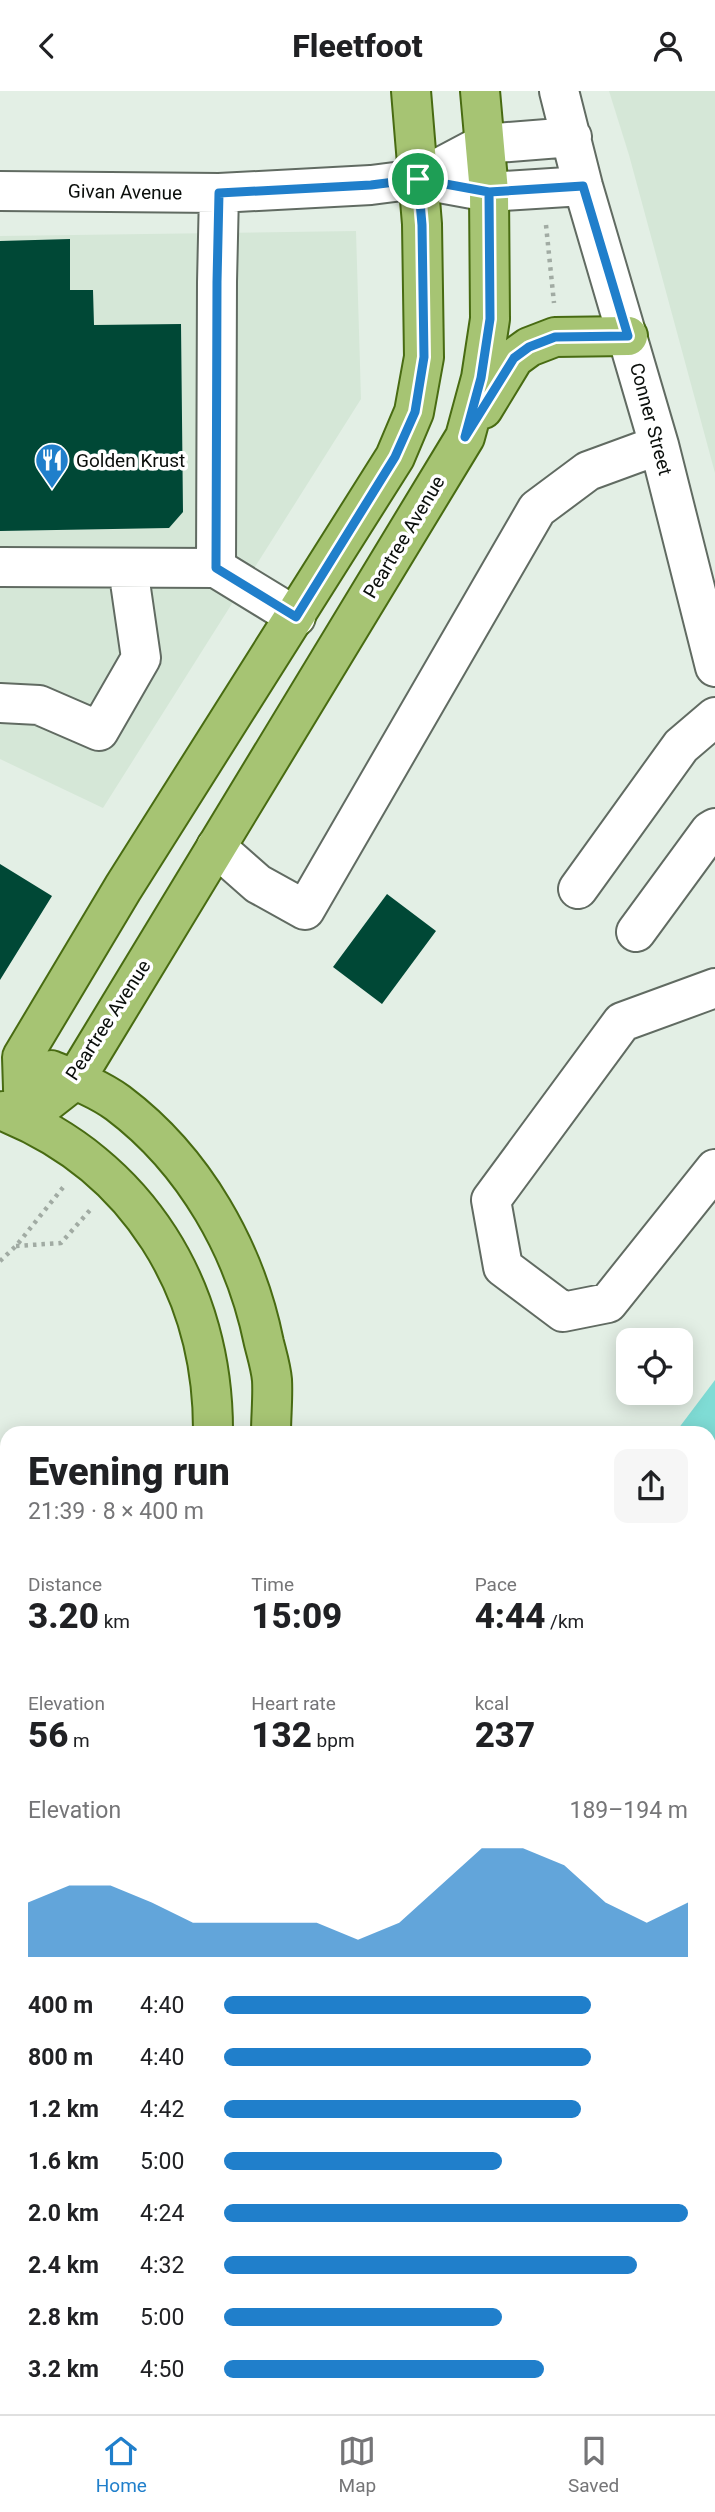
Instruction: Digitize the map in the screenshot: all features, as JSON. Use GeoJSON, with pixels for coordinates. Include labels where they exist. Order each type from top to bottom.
{"type":"FeatureCollection","features":[{"type":"Feature","properties":{"kind":"main road"},"geometry":{"type":"LineString","coordinates":[[213,1426],[213,1406],[200,1327],[178,1272],[147,1220],[114,1181],[68,1143],[12,1115],[11,1052],[123,888],[296,617],[395,457],[415,412],[424,357],[422,225],[411,91]]}},
{"type":"Feature","properties":{"kind":"main road"},"geometry":{"type":"LineString","coordinates":[[480,91],[489,192]]}},
{"type":"Feature","properties":{"kind":"main road","name":"Peartree Avenue"},"geometry":{"type":"LineString","coordinates":[[12,1115],[75,1080],[465,437],[481,378],[490,319],[489,192]]}},
{"type":"Feature","properties":{"kind":"main road"},"geometry":{"type":"LineString","coordinates":[[465,437],[514,358],[529,347],[555,337],[628,336]]}},
{"type":"Feature","properties":{"kind":"main road"},"geometry":{"type":"LineString","coordinates":[[11,1052],[75,1080],[116,1102],[166,1145],[207,1199],[237,1255],[259,1318],[272,1379],[271,1426]]}},
{"type":"Feature","properties":{"kind":"street","name":"Conner Street"},"geometry":{"type":"LineString","coordinates":[[559,91],[583,186],[659,445],[715,667]]}},
{"type":"Feature","properties":{"kind":"street","name":"Givan Avenue"},"geometry":{"type":"LineString","coordinates":[[418,179],[484,144],[572,137]]}},
{"type":"Feature","properties":{"kind":"street","name":"Givan Avenue"},"geometry":{"type":"LineString","coordinates":[[0,191],[219,193],[371,185],[418,179],[489,192],[583,186]]}},
{"type":"Feature","properties":{"kind":"street"},"geometry":{"type":"LineString","coordinates":[[216,568],[219,193]]}},
{"type":"Feature","properties":{"kind":"street"},"geometry":{"type":"LineString","coordinates":[[216,847],[258,884],[305,911],[537,509],[588,471],[659,445]]}},
{"type":"Feature","properties":{"kind":"street"},"geometry":{"type":"LineString","coordinates":[[0,567],[216,568],[296,617]]}},
{"type":"Feature","properties":{"kind":"street"},"geometry":{"type":"LineString","coordinates":[[0,703],[39,705],[99,731],[141,657],[128,568]]}},
{"type":"Feature","properties":{"kind":"street"},"geometry":{"type":"LineString","coordinates":[[578,889],[681,746],[715,717]]}},
{"type":"Feature","properties":{"kind":"street"},"geometry":{"type":"LineString","coordinates":[[636,932],[710,831],[715,828]]}},
{"type":"Feature","properties":{"kind":"street"},"geometry":{"type":"LineString","coordinates":[[715,988],[622,1022],[491,1200],[503,1267],[563,1312],[608,1303],[715,1170]]}},
{"type":"Feature","properties":{"kind":"path"},"geometry":{"type":"LineString","coordinates":[[545,213],[554,305]]}},
{"type":"Feature","properties":{"kind":"path"},"geometry":{"type":"LineString","coordinates":[[0,1261],[16,1246],[67,1181]]}},
{"type":"Feature","properties":{"kind":"path"},"geometry":{"type":"LineString","coordinates":[[16,1246],[61,1243]]}},
{"type":"Feature","properties":{"kind":"shaded area"},"geometry":{"type":"Polygon","coordinates":[[[609,91],[715,91],[715,473],[629,155],[609,91]]]}},
{"type":"Feature","properties":{"kind":"shaded area"},"geometry":{"type":"Polygon","coordinates":[[[356,231],[361,399],[103,808],[0,759],[0,236],[356,231]]]}},
{"type":"Feature","properties":{"kind":"water"},"geometry":{"type":"Polygon","coordinates":[[[715,1380],[715,1426],[680,1426],[715,1380]]]}},
{"type":"Feature","properties":{"kind":"building"},"geometry":{"type":"Polygon","coordinates":[[[70,239],[70,290],[93,290],[94,325],[181,324],[183,512],[169,528],[0,531],[0,241],[70,239]]]}},
{"type":"Feature","properties":{"kind":"building"},"geometry":{"type":"Polygon","coordinates":[[[0,864],[52,896],[0,980],[0,864]]]}},
{"type":"Feature","properties":{"kind":"building"},"geometry":{"type":"Polygon","coordinates":[[[387,894],[436,931],[382,1004],[333,967],[387,894]]]}},
{"type":"Feature","properties":{"kind":"place","name":"Golden Krust"},"geometry":{"type":"Point","coordinates":[52,490]}},
{"type":"Feature","properties":{"kind":"route"},"geometry":{"type":"LineString","coordinates":[[418,179],[371,185],[219,193],[216,568],[296,617],[395,457],[415,412],[424,357],[422,225],[418,179],[489,192],[490,319],[481,378],[465,437],[514,358],[529,347],[555,337],[628,336],[583,186],[489,192],[418,179]]}}]}
